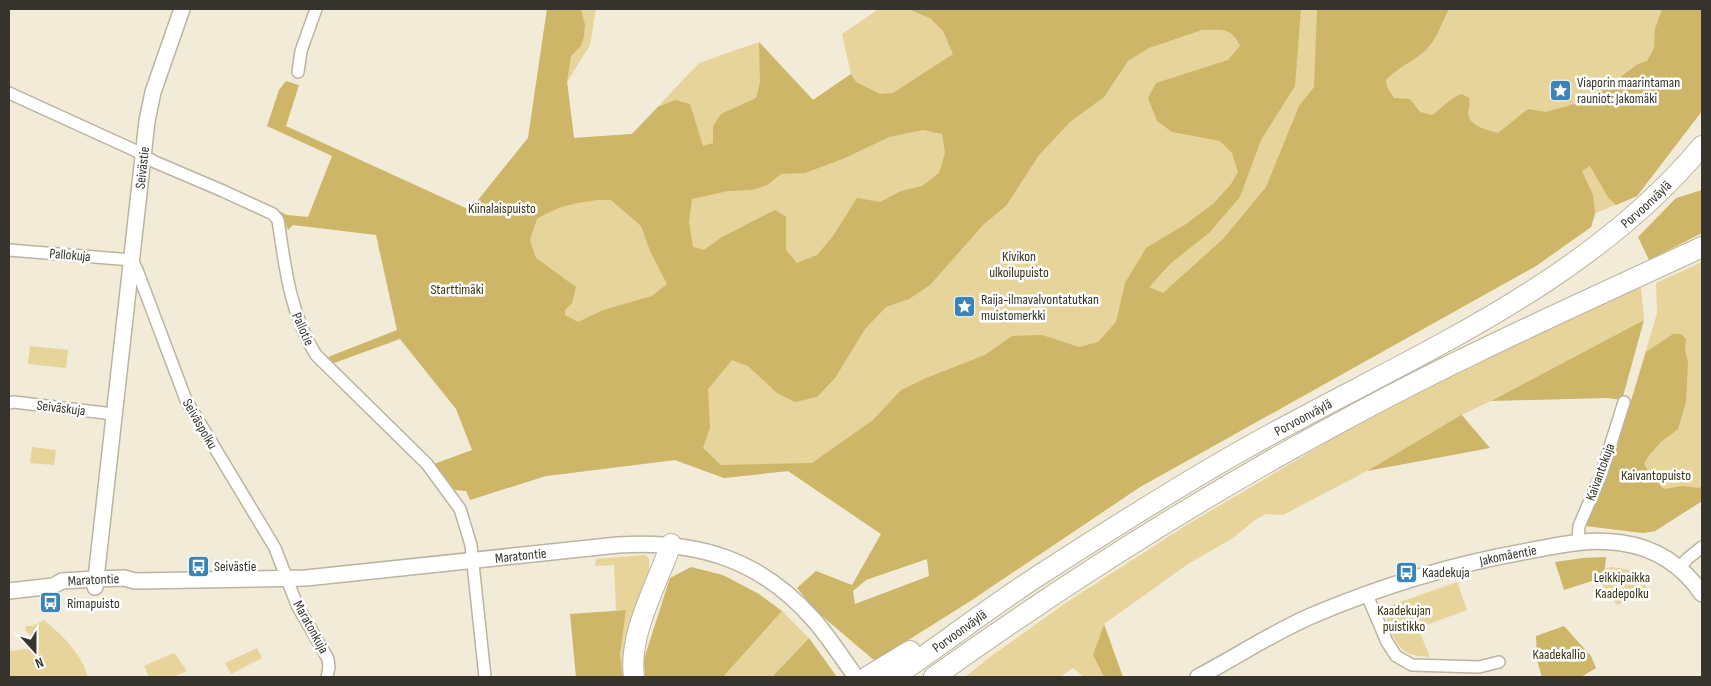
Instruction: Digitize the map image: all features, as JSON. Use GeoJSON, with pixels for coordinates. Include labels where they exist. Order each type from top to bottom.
{"type":"FeatureCollection","features":[{"type":"Feature","properties":{"kind":"highway","name":"Porvoonväylä"},"geometry":{"type":"LineString","coordinates":[[894,677],[1037,577],[1243,450],[1500,311],[1541,285],[1585,255],[1622,226],[1675,176],[1702,146]]}},
{"type":"Feature","properties":{"kind":"highway","name":"Porvoonväylä"},"geometry":{"type":"LineString","coordinates":[[934,677],[1025,614],[1207,498],[1340,422],[1522,330],[1702,247]]}},
{"type":"Feature","properties":{"kind":"highway"},"geometry":{"type":"LineString","coordinates":[[634,677],[632,661],[635,640],[670,544]]}},
{"type":"Feature","properties":{"kind":"highway"},"geometry":{"type":"LineString","coordinates":[[858,675],[1037,577]]}},
{"type":"Feature","properties":{"kind":"highway"},"geometry":{"type":"LineString","coordinates":[[956,677],[1030,621],[1079,579]]}},
{"type":"Feature","properties":{"kind":"street","name":"Seivästie"},"geometry":{"type":"LineString","coordinates":[[95,583],[147,121],[153,92],[182,9]]}},
{"type":"Feature","properties":{"kind":"street"},"geometry":{"type":"LineString","coordinates":[[298,72],[301,51],[316,9]]}},
{"type":"Feature","properties":{"kind":"street","name":"Pallotie"},"geometry":{"type":"LineString","coordinates":[[9,94],[273,214],[278,220],[287,280],[294,310],[305,339],[316,355],[426,464],[460,509],[466,525],[472,560],[486,677]]}},
{"type":"Feature","properties":{"kind":"street","name":"Pallokuja"},"geometry":{"type":"LineString","coordinates":[[9,250],[132,260]]}},
{"type":"Feature","properties":{"kind":"street","name":"Seiväspolku"},"geometry":{"type":"LineString","coordinates":[[132,260],[186,400],[275,548],[287,579]]}},
{"type":"Feature","properties":{"kind":"street","name":"Seiväskuja"},"geometry":{"type":"LineString","coordinates":[[9,403],[14,402],[113,414]]}},
{"type":"Feature","properties":{"kind":"street","name":"Kaivantokuja"},"geometry":{"type":"LineString","coordinates":[[1578,542],[1579,526],[1601,475],[1624,402]]}},
{"type":"Feature","properties":{"kind":"street","name":"Jakomäentie"},"geometry":{"type":"LineString","coordinates":[[1198,677],[1291,626],[1366,595],[1423,575],[1456,566],[1508,554],[1578,542],[1598,541],[1636,546],[1661,555],[1680,568],[1702,594]]}},
{"type":"Feature","properties":{"kind":"street","name":"Maratontie"},"geometry":{"type":"LineString","coordinates":[[9,591],[53,586],[62,581],[95,583],[124,578],[135,580],[287,579],[618,545],[670,544],[709,552],[737,561],[777,586],[813,620],[858,675]]}},
{"type":"Feature","properties":{"kind":"street"},"geometry":{"type":"LineString","coordinates":[[1680,568],[1687,559],[1702,548]]}},
{"type":"Feature","properties":{"kind":"street","name":"Maratonkuja"},"geometry":{"type":"LineString","coordinates":[[287,579],[297,605],[328,659],[327,677]]}},
{"type":"Feature","properties":{"kind":"street"},"geometry":{"type":"LineString","coordinates":[[1366,595],[1387,642],[1396,656],[1412,665],[1479,667],[1499,662]]}},
{"type":"Feature","properties":{"kind":"green space","name":"Kivikon ulkoilupuisto"},"geometry":{"type":"Polygon","coordinates":[[[547,9],[596,9],[590,45],[567,82],[574,138],[632,134],[699,63],[759,42],[813,100],[851,74],[842,34],[879,9],[1702,9],[1702,111],[1637,196],[1596,213],[1591,227],[1536,266],[1140,487],[1040,554],[881,534],[788,471],[724,478],[675,460],[546,476],[470,210],[528,138],[547,9]]]}},
{"type":"Feature","properties":{"kind":"green space","name":"Kivikon ulkoilupuisto"},"geometry":{"type":"Polygon","coordinates":[[[547,9],[581,9],[585,25],[581,46],[571,56],[567,82],[574,138],[632,134],[658,107],[675,100],[690,104],[703,146],[713,143],[713,126],[721,114],[756,98],[760,83],[759,42],[813,100],[851,74],[856,82],[880,94],[893,93],[953,54],[943,31],[930,18],[908,9],[1301,9],[1295,86],[1261,140],[1240,197],[1209,233],[1171,263],[1149,287],[1163,293],[1223,239],[1266,187],[1299,106],[1314,87],[1317,9],[1449,9],[1430,46],[1390,76],[1386,80],[1387,87],[1394,98],[1410,99],[1420,112],[1432,115],[1462,94],[1469,98],[1468,114],[1472,122],[1498,133],[1528,109],[1546,112],[1585,101],[1595,96],[1638,64],[1647,61],[1654,48],[1655,29],[1662,9],[1702,9],[1702,111],[1637,196],[1616,205],[1608,197],[1590,166],[1582,171],[1593,195],[1595,213],[1591,227],[1536,266],[1140,487],[972,600],[875,661],[815,610],[797,588],[816,571],[852,585],[881,534],[788,471],[724,478],[675,460],[546,476],[470,500],[466,491],[455,490],[434,464],[472,450],[456,409],[400,339],[334,363],[328,357],[397,330],[376,235],[293,225],[288,230],[277,210],[287,215],[308,217],[332,156],[267,126],[279,90],[286,81],[299,85],[286,126],[470,210],[528,138],[547,9]],[[1202,30],[1149,48],[1128,61],[1104,97],[1070,122],[1039,155],[1006,206],[984,224],[930,285],[909,299],[886,307],[865,329],[835,378],[817,397],[795,402],[777,393],[748,366],[732,360],[708,389],[710,428],[703,448],[721,465],[812,463],[873,420],[901,390],[985,355],[1012,336],[1042,335],[1079,347],[1098,342],[1116,322],[1125,283],[1146,248],[1186,224],[1214,203],[1231,184],[1238,172],[1232,153],[1220,141],[1172,132],[1157,121],[1148,98],[1156,83],[1228,60],[1240,46],[1237,40],[1225,30],[1202,30]],[[923,130],[889,137],[845,158],[805,173],[781,174],[767,185],[753,190],[728,191],[692,199],[689,222],[693,247],[704,250],[722,237],[775,210],[786,217],[786,250],[797,263],[817,255],[833,236],[857,198],[880,202],[901,191],[922,186],[939,173],[945,153],[942,134],[923,130]],[[611,200],[574,204],[559,208],[537,219],[530,240],[536,258],[576,287],[572,303],[565,310],[565,315],[578,322],[603,310],[652,296],[667,284],[650,251],[641,226],[611,200]],[[927,559],[866,580],[853,591],[855,604],[929,576],[927,559]]]}},
{"type":"Feature","properties":{"kind":"green space"},"geometry":{"type":"Polygon","coordinates":[[[1702,190],[1702,233],[1649,260],[1638,237],[1676,198],[1702,190]]]}},
{"type":"Feature","properties":{"kind":"green space","name":"Kaivantopuisto"},"geometry":{"type":"Polygon","coordinates":[[[1702,262],[1702,501],[1655,531],[1643,533],[1586,526],[1615,454],[1657,313],[1656,283],[1702,262]]]}},
{"type":"Feature","properties":{"kind":"green space"},"geometry":{"type":"Polygon","coordinates":[[[1641,287],[1644,320],[1461,415],[1367,471],[1283,515],[1266,514],[1255,520],[1233,538],[1188,564],[1104,624],[1093,655],[1104,677],[1084,677],[1073,668],[1060,677],[965,677],[1067,602],[1190,523],[1368,418],[1500,351],[1641,287]]]}},
{"type":"Feature","properties":{"kind":"green space"},"geometry":{"type":"Polygon","coordinates":[[[1644,320],[1622,400],[1607,398],[1491,401],[1644,320]]]}},
{"type":"Feature","properties":{"kind":"green space"},"geometry":{"type":"Polygon","coordinates":[[[1673,334],[1681,334],[1686,339],[1685,351],[1688,361],[1686,402],[1678,429],[1661,442],[1649,455],[1644,464],[1652,477],[1664,489],[1682,486],[1699,488],[1702,486],[1702,501],[1655,531],[1643,533],[1586,526],[1615,454],[1646,352],[1673,334]]]}},
{"type":"Feature","properties":{"kind":"green space"},"geometry":{"type":"Polygon","coordinates":[[[30,346],[68,350],[66,368],[28,364],[30,346]]]}},
{"type":"Feature","properties":{"kind":"green space"},"geometry":{"type":"Polygon","coordinates":[[[1461,415],[1490,448],[1367,471],[1461,415]]]}},
{"type":"Feature","properties":{"kind":"green space"},"geometry":{"type":"Polygon","coordinates":[[[32,447],[56,450],[54,465],[30,463],[32,447]]]}},
{"type":"Feature","properties":{"kind":"green space"},"geometry":{"type":"Polygon","coordinates":[[[645,555],[649,559],[649,570],[653,573],[630,677],[623,677],[620,655],[626,610],[616,610],[614,565],[595,566],[596,559],[645,555]]]}},
{"type":"Feature","properties":{"kind":"green space"},"geometry":{"type":"Polygon","coordinates":[[[1606,557],[1605,568],[1598,579],[1564,590],[1555,562],[1606,557]]]}},
{"type":"Feature","properties":{"kind":"green space"},"geometry":{"type":"Polygon","coordinates":[[[691,567],[723,575],[759,594],[782,611],[723,677],[645,677],[644,659],[670,578],[691,567]]]}},
{"type":"Feature","properties":{"kind":"green space","name":"Leikkipaikka Kaadepolku"},"geometry":{"type":"Polygon","coordinates":[[[1612,567],[1630,570],[1647,587],[1629,600],[1617,605],[1592,571],[1612,567]]]}},
{"type":"Feature","properties":{"kind":"green space","name":"Kaadekujan puistikko"},"geometry":{"type":"Polygon","coordinates":[[[1457,582],[1467,610],[1418,628],[1430,657],[1412,655],[1405,651],[1392,634],[1387,619],[1386,607],[1457,582]]]}},
{"type":"Feature","properties":{"kind":"green space"},"geometry":{"type":"Polygon","coordinates":[[[626,610],[620,655],[623,677],[576,677],[570,614],[626,610]]]}},
{"type":"Feature","properties":{"kind":"green space"},"geometry":{"type":"Polygon","coordinates":[[[782,611],[809,638],[772,677],[723,677],[782,611]]]}},
{"type":"Feature","properties":{"kind":"green space"},"geometry":{"type":"Polygon","coordinates":[[[44,620],[76,653],[88,677],[9,677],[9,651],[30,649],[39,645],[25,630],[26,626],[33,626],[44,620]]]}},
{"type":"Feature","properties":{"kind":"green space"},"geometry":{"type":"Polygon","coordinates":[[[1104,624],[1123,677],[1104,677],[1093,655],[1104,624]]]}},
{"type":"Feature","properties":{"kind":"green space","name":"Kaadekallio"},"geometry":{"type":"Polygon","coordinates":[[[1564,626],[1591,656],[1596,668],[1581,677],[1542,677],[1537,660],[1536,636],[1564,626]]]}},
{"type":"Feature","properties":{"kind":"green space"},"geometry":{"type":"Polygon","coordinates":[[[809,638],[837,677],[772,677],[809,638]]]}},
{"type":"Feature","properties":{"kind":"green space"},"geometry":{"type":"Polygon","coordinates":[[[257,648],[262,658],[231,674],[225,663],[257,648]]]}},
{"type":"Feature","properties":{"kind":"green space"},"geometry":{"type":"Polygon","coordinates":[[[173,653],[187,671],[173,677],[149,677],[144,666],[173,653]]]}},
{"type":"Feature","properties":{"kind":"place","name":"Viaporin maarintaman rauniot: Jakomäki"},"geometry":{"type":"Point","coordinates":[1561,90]}},
{"type":"Feature","properties":{"kind":"place","name":"Raija-ilmavalvontatutkan muistomerkki"},"geometry":{"type":"Point","coordinates":[965,307]}},
{"type":"Feature","properties":{"kind":"place","name":"Seivästie"},"geometry":{"type":"Point","coordinates":[198,566]}},
{"type":"Feature","properties":{"kind":"place","name":"Kaadekuja"},"geometry":{"type":"Point","coordinates":[1406,572]}},
{"type":"Feature","properties":{"kind":"place","name":"Rimapuisto"},"geometry":{"type":"Point","coordinates":[51,603]}},
{"type":"Feature","properties":{"kind":"park label","name":"Kiinalaispuisto"},"geometry":{"type":"Point","coordinates":[502,208]}},
{"type":"Feature","properties":{"kind":"park label","name":"Starttimäki"},"geometry":{"type":"Point","coordinates":[457,289]}}]}
